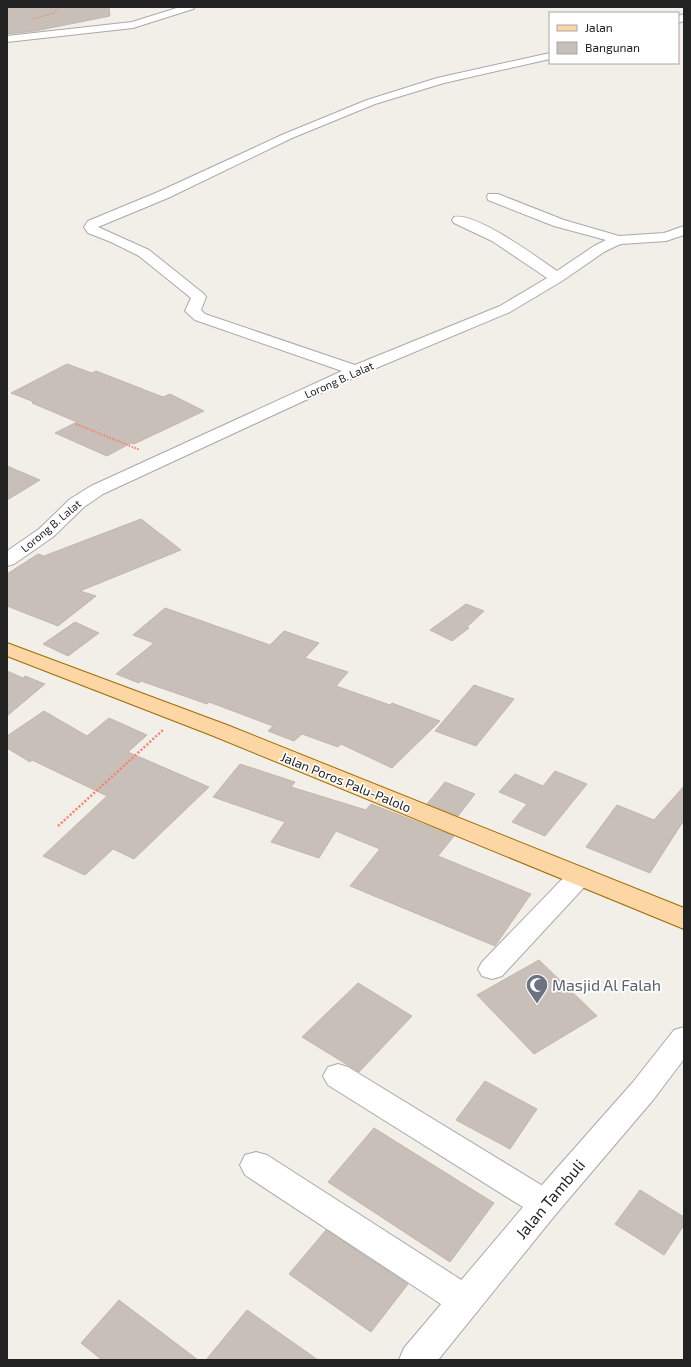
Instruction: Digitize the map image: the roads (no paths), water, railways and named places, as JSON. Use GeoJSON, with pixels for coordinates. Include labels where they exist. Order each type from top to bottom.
{"type":"FeatureCollection","features":[{"type":"Feature","properties":{"kind":"main road","name":"Jalan Poros Palu-Palolo"},"geometry":{"type":"LineString","coordinates":[[7,649],[179,715],[684,919]]}},
{"type":"Feature","properties":{"kind":"street"},"geometry":{"type":"LineString","coordinates":[[7,39],[133,25],[190,7]]}},
{"type":"Feature","properties":{"kind":"street"},"geometry":{"type":"LineString","coordinates":[[356,372],[200,317],[193,311],[199,297],[195,293],[144,253],[116,238],[93,230],[91,227],[93,224],[163,195],[271,144],[358,107],[441,80],[549,56]]}},
{"type":"Feature","properties":{"kind":"street"},"geometry":{"type":"LineString","coordinates":[[493,197],[559,223],[618,240]]}},
{"type":"Feature","properties":{"kind":"street"},"geometry":{"type":"LineString","coordinates":[[459,220],[472,224],[492,235],[557,278]]}},
{"type":"Feature","properties":{"kind":"street","name":"Lorong B. Lalat"},"geometry":{"type":"LineString","coordinates":[[7,560],[46,534],[77,503],[97,490],[356,372],[505,309],[557,278],[600,248],[618,240],[666,237],[684,230]]}},
{"type":"Feature","properties":{"kind":"street"},"geometry":{"type":"LineString","coordinates":[[492,969],[580,876]]}},
{"type":"Feature","properties":{"kind":"street","name":"Jalan Tambuli"},"geometry":{"type":"LineString","coordinates":[[416,1360],[545,1204],[643,1091],[684,1038]]}},
{"type":"Feature","properties":{"kind":"street"},"geometry":{"type":"LineString","coordinates":[[338,1076],[545,1204]]}},
{"type":"Feature","properties":{"kind":"street"},"geometry":{"type":"LineString","coordinates":[[256,1165],[465,1301]]}},
{"type":"Feature","properties":{"kind":"place","name":"Masjid Al Falah"},"geometry":{"type":"Point","coordinates":[537,1004]}}]}
